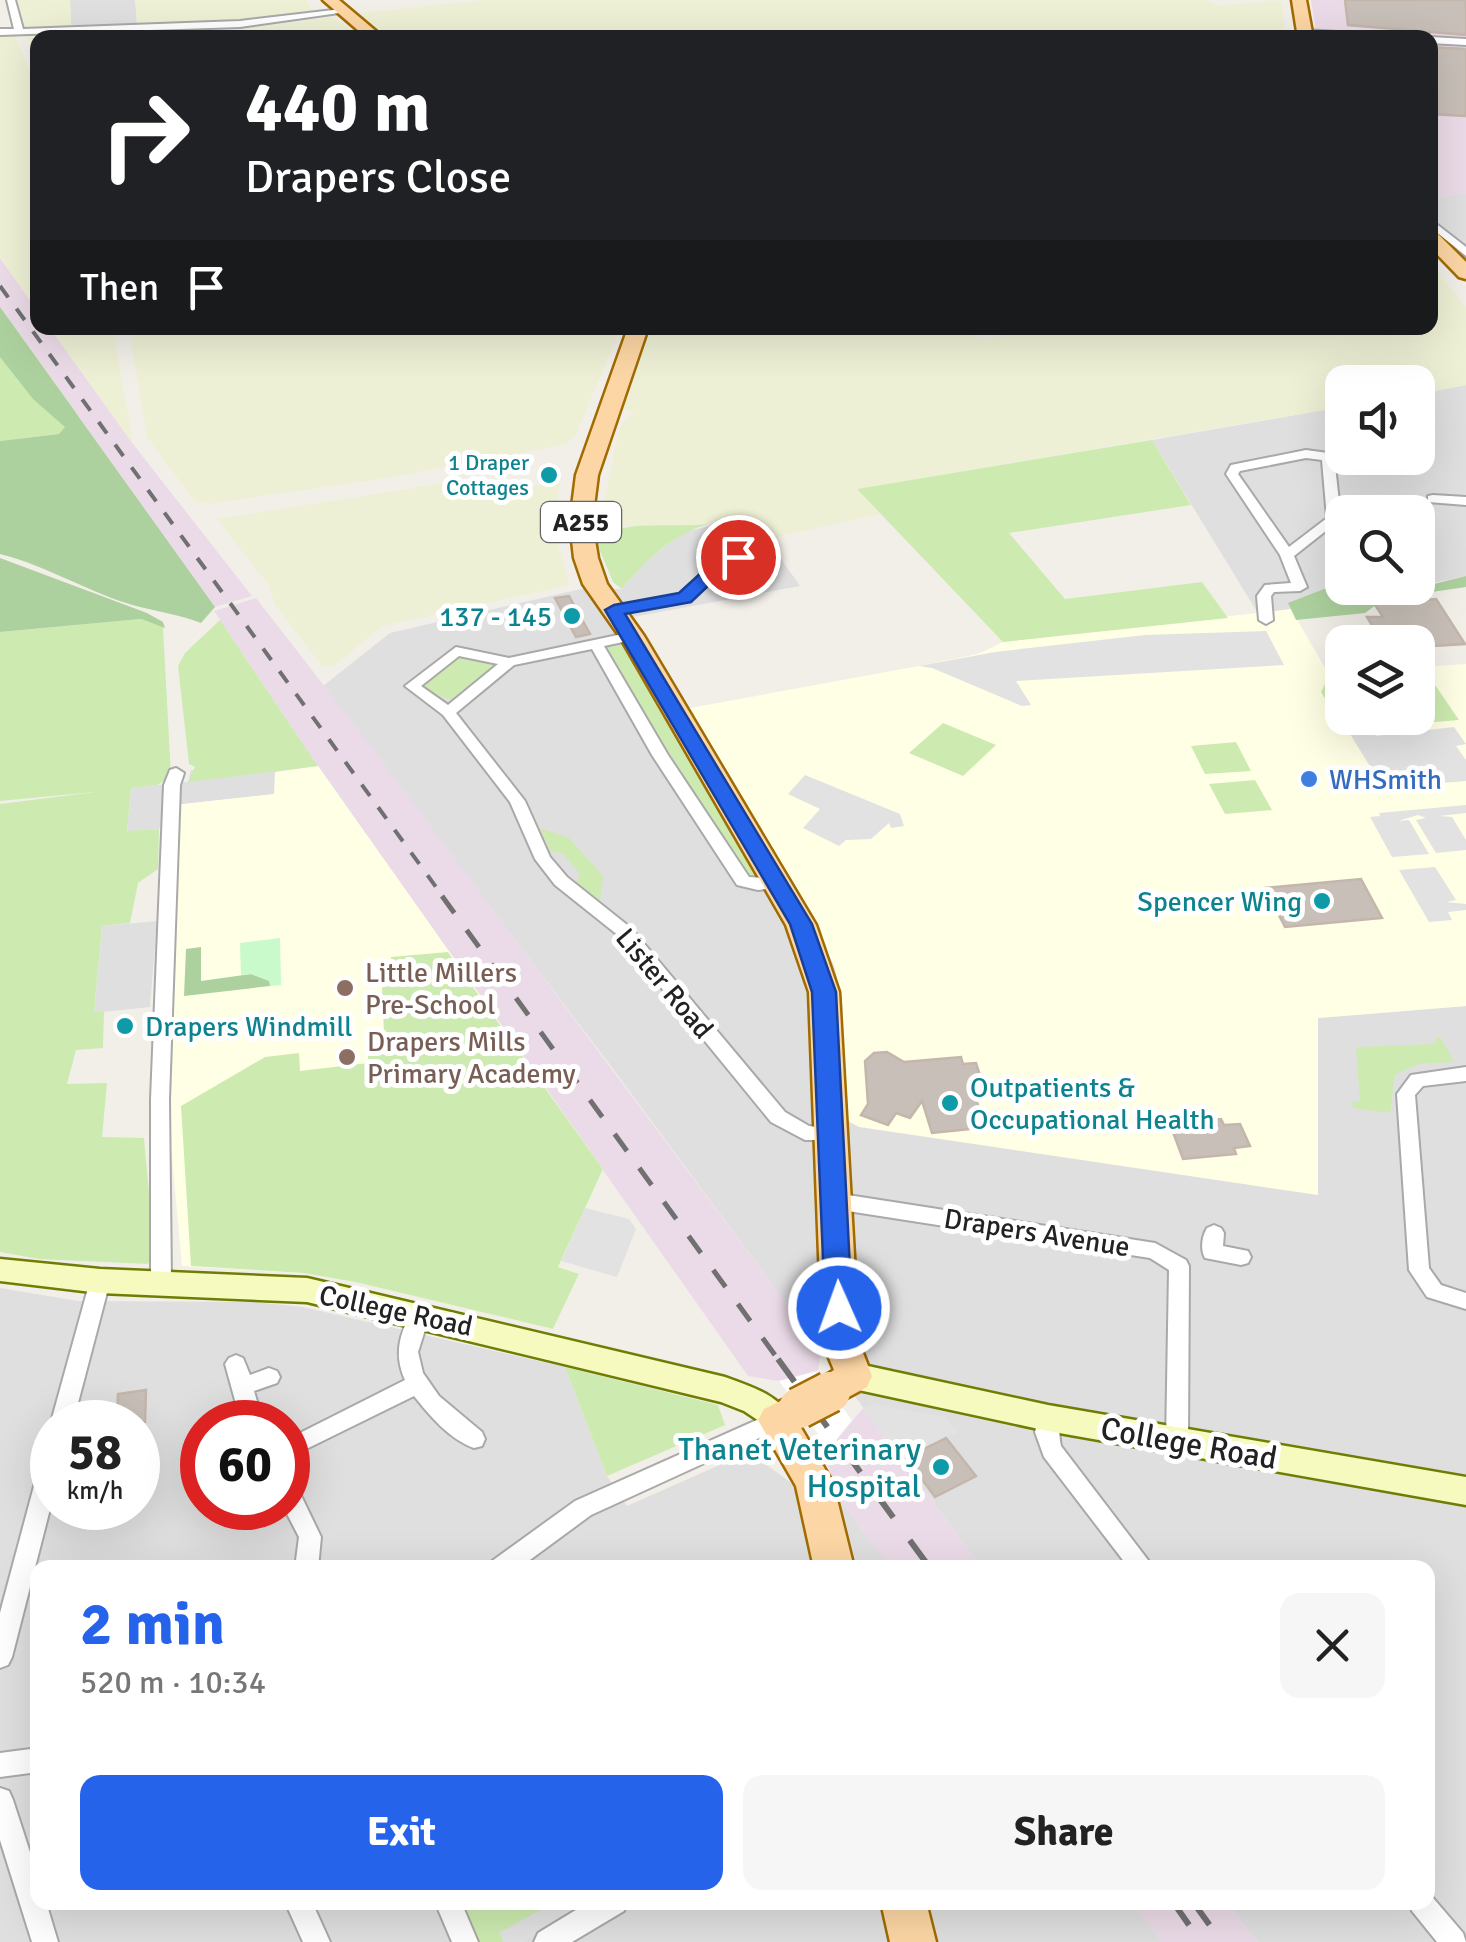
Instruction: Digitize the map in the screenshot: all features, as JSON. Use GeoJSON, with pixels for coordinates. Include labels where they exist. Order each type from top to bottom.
{"type":"FeatureCollection","features":[{"type":"Feature","properties":{"kind":"main road"},"geometry":{"type":"LineString","coordinates":[[330,0],[367,30]]}},
{"type":"Feature","properties":{"kind":"main road"},"geometry":{"type":"LineString","coordinates":[[1299,0],[1304,30]]}},
{"type":"Feature","properties":{"kind":"main road"},"geometry":{"type":"LineString","coordinates":[[1457,254],[1466,274]]}},
{"type":"Feature","properties":{"kind":"main road","name":"A255"},"geometry":{"type":"LineString","coordinates":[[636,335],[596,446],[582,506],[586,558],[595,584],[632,636],[801,924],[824,992],[841,1326],[815,1399],[814,1483],[832,1560]]}},
{"type":"Feature","properties":{"kind":"main road","name":"College Road"},"geometry":{"type":"LineString","coordinates":[[0,1270],[100,1281],[307,1290],[725,1390],[755,1402],[815,1399],[1048,1418],[1466,1491]]}},
{"type":"Feature","properties":{"kind":"main road"},"geometry":{"type":"LineString","coordinates":[[905,1910],[912,1942]]}},
{"type":"Feature","properties":{"kind":"street"},"geometry":{"type":"LineString","coordinates":[[11,0],[19,31]]}},
{"type":"Feature","properties":{"kind":"street"},"geometry":{"type":"LineString","coordinates":[[51,30],[240,24],[342,12]]}},
{"type":"Feature","properties":{"kind":"street"},"geometry":{"type":"LineString","coordinates":[[0,32],[30,31]]}},
{"type":"Feature","properties":{"kind":"street"},"geometry":{"type":"LineString","coordinates":[[1438,40],[1466,42]]}},
{"type":"Feature","properties":{"kind":"street"},"geometry":{"type":"LineString","coordinates":[[1438,231],[1457,254]]}},
{"type":"Feature","properties":{"kind":"street"},"geometry":{"type":"LineString","coordinates":[[1266,620],[1264,596],[1270,588],[1300,587],[1287,555],[1232,474],[1236,468],[1306,454],[1328,457],[1334,519],[1287,555]]}},
{"type":"Feature","properties":{"kind":"street"},"geometry":{"type":"LineString","coordinates":[[1435,499],[1466,501]]}},
{"type":"Feature","properties":{"kind":"street"},"geometry":{"type":"LineString","coordinates":[[614,610],[684,598],[722,563],[760,551]]}},
{"type":"Feature","properties":{"kind":"street","name":"Lister Road"},"geometry":{"type":"LineString","coordinates":[[632,636],[508,662],[456,651],[412,686],[448,712],[518,800],[543,859],[561,881],[625,932],[778,1117],[805,1133],[830,1135]]}},
{"type":"Feature","properties":{"kind":"street"},"geometry":{"type":"LineString","coordinates":[[596,644],[660,755],[743,881],[758,886],[775,883]]}},
{"type":"Feature","properties":{"kind":"street","name":"Lister Road"},"geometry":{"type":"LineString","coordinates":[[448,712],[508,662]]}},
{"type":"Feature","properties":{"kind":"street"},"geometry":{"type":"LineString","coordinates":[[160,1282],[164,1266],[160,1099],[172,785],[176,773]]}},
{"type":"Feature","properties":{"kind":"street"},"geometry":{"type":"LineString","coordinates":[[1466,1074],[1418,1080],[1406,1094],[1419,1270],[1434,1290],[1466,1301]]}},
{"type":"Feature","properties":{"kind":"street","name":"Drapers Avenue"},"geometry":{"type":"LineString","coordinates":[[834,1201],[1144,1249],[1179,1266]]}},
{"type":"Feature","properties":{"kind":"street"},"geometry":{"type":"LineString","coordinates":[[1177,1442],[1179,1266],[1213,1242],[1240,1257]]}},
{"type":"Feature","properties":{"kind":"street"},"geometry":{"type":"LineString","coordinates":[[68,1400],[100,1281]]}},
{"type":"Feature","properties":{"kind":"street"},"geometry":{"type":"LineString","coordinates":[[420,1314],[407,1352],[419,1382],[454,1428],[474,1439]]}},
{"type":"Feature","properties":{"kind":"street"},"geometry":{"type":"LineString","coordinates":[[246,1400],[240,1375],[270,1377]]}},
{"type":"Feature","properties":{"kind":"street"},"geometry":{"type":"LineString","coordinates":[[310,1438],[419,1382]]}},
{"type":"Feature","properties":{"kind":"street"},"geometry":{"type":"LineString","coordinates":[[511,1560],[582,1508],[815,1399]]}},
{"type":"Feature","properties":{"kind":"street"},"geometry":{"type":"LineString","coordinates":[[1048,1418],[1046,1432],[1052,1450],[1138,1560]]}},
{"type":"Feature","properties":{"kind":"street"},"geometry":{"type":"LineString","coordinates":[[0,1658],[34,1530]]}},
{"type":"Feature","properties":{"kind":"street"},"geometry":{"type":"LineString","coordinates":[[307,1530],[310,1537],[307,1560]]}},
{"type":"Feature","properties":{"kind":"street"},"geometry":{"type":"LineString","coordinates":[[0,1765],[30,1761]]}},
{"type":"Feature","properties":{"kind":"street"},"geometry":{"type":"LineString","coordinates":[[0,1800],[30,1895]]}},
{"type":"Feature","properties":{"kind":"street"},"geometry":{"type":"LineString","coordinates":[[35,1910],[45,1942]]}},
{"type":"Feature","properties":{"kind":"street"},"geometry":{"type":"LineString","coordinates":[[302,1910],[317,1942]]}},
{"type":"Feature","properties":{"kind":"street"},"geometry":{"type":"LineString","coordinates":[[451,1910],[465,1942]]}},
{"type":"Feature","properties":{"kind":"street"},"geometry":{"type":"LineString","coordinates":[[547,1942],[601,1910]]}},
{"type":"Feature","properties":{"kind":"street"},"geometry":{"type":"LineString","coordinates":[[1428,1910],[1454,1942]]}},
{"type":"Feature","properties":{"kind":"shaded area"},"geometry":{"type":"Polygon","coordinates":[[[14,0],[70,0],[71,25],[22,28],[14,0]]]}},
{"type":"Feature","properties":{"kind":"shaded area"},"geometry":{"type":"Polygon","coordinates":[[[70,0],[135,0],[137,24],[71,25],[70,0]]]}},
{"type":"Feature","properties":{"kind":"shaded area"},"geometry":{"type":"Polygon","coordinates":[[[136,0],[306,0],[314,11],[257,20],[137,24],[136,0]]]}},
{"type":"Feature","properties":{"kind":"shaded area"},"geometry":{"type":"Polygon","coordinates":[[[486,0],[1207,0],[1218,6],[1281,0],[1285,30],[380,30],[360,13],[486,0]]]}},
{"type":"Feature","properties":{"kind":"shaded area"},"geometry":{"type":"Polygon","coordinates":[[[1311,0],[1466,0],[1466,193],[1438,197],[1438,30],[1316,30],[1311,0]]]}},
{"type":"Feature","properties":{"kind":"shaded area"},"geometry":{"type":"Polygon","coordinates":[[[330,17],[354,30],[160,30],[250,28],[330,17]]]}},
{"type":"Feature","properties":{"kind":"shaded area"},"geometry":{"type":"Polygon","coordinates":[[[14,33],[30,73],[30,300],[0,258],[0,34],[14,33]]]}},
{"type":"Feature","properties":{"kind":"shaded area"},"geometry":{"type":"Polygon","coordinates":[[[1466,193],[1466,270],[1438,242],[1438,197],[1466,193]]]}},
{"type":"Feature","properties":{"kind":"shaded area"},"geometry":{"type":"Polygon","coordinates":[[[0,258],[30,300],[30,335],[55,335],[133,444],[252,596],[215,607],[0,307],[0,258]]]}},
{"type":"Feature","properties":{"kind":"shaded area"},"geometry":{"type":"Polygon","coordinates":[[[1438,272],[1466,307],[1466,385],[1435,391],[1435,365],[1325,365],[1325,410],[858,489],[881,514],[767,539],[752,517],[669,528],[611,526],[600,522],[618,434],[622,423],[634,413],[617,407],[646,335],[975,335],[985,340],[1003,335],[1438,335],[1438,272]]]}},
{"type":"Feature","properties":{"kind":"shaded area"},"geometry":{"type":"Polygon","coordinates":[[[55,335],[114,335],[133,444],[55,335]]]}},
{"type":"Feature","properties":{"kind":"shaded area"},"geometry":{"type":"Polygon","coordinates":[[[130,335],[618,335],[576,434],[566,444],[387,478],[208,504],[195,502],[147,437],[130,335]]]}},
{"type":"Feature","properties":{"kind":"shaded area"},"geometry":{"type":"Polygon","coordinates":[[[1466,385],[1466,576],[1435,582],[1435,495],[1325,495],[1325,603],[1259,615],[1152,440],[1325,410],[1325,475],[1435,475],[1435,391],[1466,385]]]}},
{"type":"Feature","properties":{"kind":"shaded area"},"geometry":{"type":"Polygon","coordinates":[[[444,483],[451,496],[559,483],[556,538],[570,585],[383,626],[335,665],[323,667],[275,605],[269,586],[217,519],[444,483]]]}},
{"type":"Feature","properties":{"kind":"shaded area"},"geometry":{"type":"Polygon","coordinates":[[[752,517],[800,586],[633,617],[770,847],[834,965],[842,1000],[1318,1194],[1318,1018],[1466,1006],[1466,1942],[1257,1942],[1233,1910],[1435,1910],[1435,1560],[976,1560],[613,1069],[323,686],[390,633],[581,589],[622,589],[643,564],[683,532],[752,517]]]}},
{"type":"Feature","properties":{"kind":"shaded area"},"geometry":{"type":"Polygon","coordinates":[[[256,598],[374,750],[821,1350],[818,1370],[779,1381],[748,1376],[318,766],[214,611],[256,598]]]}},
{"type":"Feature","properties":{"kind":"shaded area"},"geometry":{"type":"Polygon","coordinates":[[[1291,609],[1325,668],[1325,735],[1435,735],[1435,666],[1466,664],[1466,1006],[1318,1018],[1318,1195],[859,1127],[846,1120],[842,1000],[834,965],[770,847],[685,709],[978,654],[1003,642],[1291,609]]]}},
{"type":"Feature","properties":{"kind":"shaded area"},"geometry":{"type":"Polygon","coordinates":[[[1266,631],[1284,665],[1016,681],[1031,705],[1022,706],[919,666],[995,652],[1145,635],[1266,631]]]}},
{"type":"Feature","properties":{"kind":"shaded area"},"geometry":{"type":"Polygon","coordinates":[[[1454,727],[1466,744],[1456,746],[1466,760],[1466,781],[1394,787],[1390,780],[1379,781],[1351,735],[1435,735],[1435,729],[1454,727]]]}},
{"type":"Feature","properties":{"kind":"shaded area"},"geometry":{"type":"Polygon","coordinates":[[[318,766],[275,772],[275,794],[174,805],[159,829],[127,832],[131,788],[188,782],[191,770],[318,766]]]}},
{"type":"Feature","properties":{"kind":"shaded area","name":"Drapers Mills Primary Academy"},"geometry":{"type":"Polygon","coordinates":[[[318,766],[603,1169],[558,1267],[579,1274],[553,1329],[303,1273],[182,1266],[170,1136],[178,870],[174,867],[174,805],[274,794],[275,772],[318,766]]]}},
{"type":"Feature","properties":{"kind":"shaded area"},"geometry":{"type":"Polygon","coordinates":[[[805,775],[900,814],[904,826],[891,828],[889,823],[871,839],[846,840],[839,846],[803,828],[820,809],[788,794],[805,775]]]}},
{"type":"Feature","properties":{"kind":"shaded area"},"geometry":{"type":"Polygon","coordinates":[[[1466,805],[1466,813],[1439,816],[1452,817],[1466,840],[1466,850],[1436,853],[1416,820],[1426,818],[1418,815],[1398,821],[1409,820],[1429,854],[1392,857],[1370,817],[1380,816],[1379,813],[1466,805]]]}},
{"type":"Feature","properties":{"kind":"shaded area"},"geometry":{"type":"Polygon","coordinates":[[[1435,867],[1456,900],[1446,902],[1466,904],[1466,910],[1448,912],[1452,920],[1429,922],[1399,870],[1435,867]]]}},
{"type":"Feature","properties":{"kind":"shaded area"},"geometry":{"type":"Polygon","coordinates":[[[157,921],[150,1007],[94,1013],[102,926],[157,921]]]}},
{"type":"Feature","properties":{"kind":"shaded area"},"geometry":{"type":"Polygon","coordinates":[[[585,1208],[629,1219],[636,1229],[617,1277],[561,1261],[585,1208]]]}},
{"type":"Feature","properties":{"kind":"shaded area"},"geometry":{"type":"Polygon","coordinates":[[[0,1288],[78,1301],[255,1302],[303,1307],[565,1367],[607,1476],[627,1506],[749,1452],[793,1484],[842,1502],[885,1560],[30,1560],[30,1910],[1139,1910],[1161,1942],[0,1942],[0,1288]]]}},
{"type":"Feature","properties":{"kind":"shaded area"},"geometry":{"type":"Polygon","coordinates":[[[872,1404],[946,1417],[958,1432],[902,1461],[863,1408],[872,1404]]]}},
{"type":"Feature","properties":{"kind":"shaded area"},"geometry":{"type":"Polygon","coordinates":[[[863,1408],[976,1560],[885,1560],[842,1502],[826,1461],[829,1449],[863,1408]]]}},
{"type":"Feature","properties":{"kind":"shaded area"},"geometry":{"type":"Polygon","coordinates":[[[540,1910],[581,1910],[524,1942],[504,1942],[499,1933],[540,1910]]]}},
{"type":"Feature","properties":{"kind":"shaded area"},"geometry":{"type":"Polygon","coordinates":[[[1138,1910],[1233,1910],[1257,1942],[1161,1942],[1138,1910]]]}},
{"type":"Feature","properties":{"kind":"green space"},"geometry":{"type":"Polygon","coordinates":[[[0,307],[76,412],[80,427],[59,434],[0,441],[0,307]]]}},
{"type":"Feature","properties":{"kind":"green space"},"geometry":{"type":"Polygon","coordinates":[[[0,307],[215,607],[201,623],[122,602],[0,554],[0,441],[59,434],[65,427],[33,399],[0,357],[0,307]]]}},
{"type":"Feature","properties":{"kind":"green space"},"geometry":{"type":"Polygon","coordinates":[[[1152,440],[1191,505],[1009,533],[1065,599],[1202,582],[1228,618],[1003,642],[857,489],[1152,440]]]}},
{"type":"Feature","properties":{"kind":"green space"},"geometry":{"type":"Polygon","coordinates":[[[707,524],[660,550],[622,589],[613,582],[595,539],[633,527],[707,524]]]}},
{"type":"Feature","properties":{"kind":"green space"},"geometry":{"type":"Polygon","coordinates":[[[0,558],[147,613],[163,622],[165,628],[141,619],[0,632],[0,558]]]}},
{"type":"Feature","properties":{"kind":"green space"},"geometry":{"type":"Polygon","coordinates":[[[1466,576],[1466,587],[1435,592],[1435,584],[1466,576]]]}},
{"type":"Feature","properties":{"kind":"green space"},"geometry":{"type":"Polygon","coordinates":[[[1325,589],[1325,605],[1376,605],[1365,613],[1296,620],[1288,603],[1325,589]]]}},
{"type":"Feature","properties":{"kind":"green space"},"geometry":{"type":"Polygon","coordinates":[[[141,619],[163,627],[171,775],[158,785],[131,788],[127,831],[159,829],[158,869],[138,883],[130,923],[102,926],[94,1012],[104,1012],[103,1048],[76,1050],[67,1084],[107,1083],[102,1137],[144,1138],[155,1259],[147,1264],[39,1259],[0,1252],[0,804],[95,792],[0,801],[0,632],[141,619]]]}},
{"type":"Feature","properties":{"kind":"green space"},"geometry":{"type":"Polygon","coordinates":[[[220,620],[318,766],[188,782],[195,767],[189,764],[178,666],[185,653],[220,620]]]}},
{"type":"Feature","properties":{"kind":"green space"},"geometry":{"type":"Polygon","coordinates":[[[622,644],[756,880],[744,873],[605,649],[622,644]]]}},
{"type":"Feature","properties":{"kind":"green space"},"geometry":{"type":"Polygon","coordinates":[[[455,655],[494,662],[495,668],[454,699],[422,686],[455,655]]]}},
{"type":"Feature","properties":{"kind":"green space"},"geometry":{"type":"Polygon","coordinates":[[[1435,685],[1459,720],[1435,722],[1435,685]]]}},
{"type":"Feature","properties":{"kind":"green space"},"geometry":{"type":"Polygon","coordinates":[[[943,723],[996,745],[963,776],[909,753],[943,723]]]}},
{"type":"Feature","properties":{"kind":"green space"},"geometry":{"type":"Polygon","coordinates":[[[1236,742],[1251,771],[1205,774],[1191,746],[1236,742]]]}},
{"type":"Feature","properties":{"kind":"green space"},"geometry":{"type":"Polygon","coordinates":[[[1255,780],[1272,810],[1225,814],[1209,784],[1255,780]]]}},
{"type":"Feature","properties":{"kind":"green space"},"geometry":{"type":"Polygon","coordinates":[[[540,828],[569,838],[603,876],[600,901],[576,883],[580,874],[563,854],[550,851],[540,828]]]}},
{"type":"Feature","properties":{"kind":"green space"},"geometry":{"type":"Polygon","coordinates":[[[280,938],[281,985],[270,986],[269,981],[251,974],[241,975],[240,943],[280,938]]]}},
{"type":"Feature","properties":{"kind":"green space"},"geometry":{"type":"Polygon","coordinates":[[[201,947],[201,981],[251,974],[270,981],[270,986],[184,996],[186,949],[201,947]]]}},
{"type":"Feature","properties":{"kind":"green space","name":"Drapers Mills Primary Academy"},"geometry":{"type":"Polygon","coordinates":[[[448,952],[603,1169],[558,1267],[579,1274],[553,1329],[355,1282],[303,1273],[191,1266],[181,1106],[265,1057],[299,1053],[300,1071],[368,1063],[368,1045],[384,1034],[382,988],[392,973],[391,957],[448,952]]]}},
{"type":"Feature","properties":{"kind":"green space"},"geometry":{"type":"Polygon","coordinates":[[[1435,1038],[1441,1038],[1454,1062],[1418,1064],[1395,1075],[1390,1113],[1353,1108],[1352,1101],[1360,1102],[1356,1047],[1436,1044],[1435,1038]]]}},
{"type":"Feature","properties":{"kind":"green space"},"geometry":{"type":"Polygon","coordinates":[[[565,1367],[718,1405],[725,1425],[607,1476],[565,1367]]]}},
{"type":"Feature","properties":{"kind":"green space"},"geometry":{"type":"Polygon","coordinates":[[[463,1910],[541,1910],[500,1933],[503,1942],[479,1942],[463,1910]]]}},
{"type":"Feature","properties":{"kind":"pier"},"geometry":{"type":"Polygon","coordinates":[[[815,1372],[852,1420],[829,1449],[779,1381],[815,1372]]]}},
{"type":"Feature","properties":{"kind":"building"},"geometry":{"type":"Polygon","coordinates":[[[1345,0],[1466,0],[1466,35],[1348,25],[1345,0]]]}},
{"type":"Feature","properties":{"kind":"building"},"geometry":{"type":"Polygon","coordinates":[[[1438,47],[1466,49],[1466,116],[1438,114],[1438,47]]]}},
{"type":"Feature","properties":{"kind":"building","name":"137 - 145"},"geometry":{"type":"Polygon","coordinates":[[[569,596],[590,634],[576,637],[555,598],[569,596]]]}},
{"type":"Feature","properties":{"kind":"building"},"geometry":{"type":"Polygon","coordinates":[[[1435,599],[1465,644],[1435,646],[1435,625],[1372,625],[1367,617],[1383,617],[1375,605],[1435,605],[1435,599]]]}},
{"type":"Feature","properties":{"kind":"building","name":"Spencer Wing"},"geometry":{"type":"Polygon","coordinates":[[[1361,879],[1382,918],[1285,927],[1265,888],[1361,879]]]}},
{"type":"Feature","properties":{"kind":"building"},"geometry":{"type":"Polygon","coordinates":[[[887,1052],[904,1062],[961,1057],[963,1064],[976,1063],[984,1088],[973,1089],[981,1128],[932,1133],[922,1101],[910,1118],[896,1113],[888,1125],[861,1115],[868,1104],[865,1061],[874,1053],[887,1052]]]}},
{"type":"Feature","properties":{"kind":"building"},"geometry":{"type":"Polygon","coordinates":[[[1221,1119],[1224,1125],[1240,1124],[1250,1146],[1234,1148],[1236,1154],[1183,1159],[1170,1124],[1221,1119]]]}},
{"type":"Feature","properties":{"kind":"building"},"geometry":{"type":"Polygon","coordinates":[[[146,1390],[146,1400],[118,1400],[118,1394],[146,1390]]]}},
{"type":"Feature","properties":{"kind":"building","name":"Thanet Veterinary Hospital"},"geometry":{"type":"Polygon","coordinates":[[[946,1438],[976,1476],[935,1497],[906,1458],[946,1438]]]}},
{"type":"Feature","properties":{"kind":"railway"},"geometry":{"type":"LineString","coordinates":[[0,286],[30,327]]}},
{"type":"Feature","properties":{"kind":"railway"},"geometry":{"type":"LineString","coordinates":[[36,335],[444,898]]}},
{"type":"Feature","properties":{"kind":"railway"},"geometry":{"type":"LineString","coordinates":[[442,896],[780,1362]]}},
{"type":"Feature","properties":{"kind":"railway"},"geometry":{"type":"LineString","coordinates":[[778,1359],[924,1560]]}},
{"type":"Feature","properties":{"kind":"railway"},"geometry":{"type":"LineString","coordinates":[[1179,1910],[1201,1942]]}},
{"type":"Feature","properties":{"kind":"railway"},"geometry":{"type":"LineString","coordinates":[[1199,1910],[1222,1942]]}},
{"type":"Feature","properties":{"kind":"place","name":"1 Draper Cottages"},"geometry":{"type":"Point","coordinates":[549,475]}},
{"type":"Feature","properties":{"kind":"place","name":"137 - 145"},"geometry":{"type":"Point","coordinates":[572,616]}},
{"type":"Feature","properties":{"kind":"place","name":"WHSmith"},"geometry":{"type":"Point","coordinates":[1309,779]}},
{"type":"Feature","properties":{"kind":"place","name":"Spencer Wing"},"geometry":{"type":"Point","coordinates":[1322,901]}},
{"type":"Feature","properties":{"kind":"place","name":"Little Millers Pre-School"},"geometry":{"type":"Point","coordinates":[345,988]}},
{"type":"Feature","properties":{"kind":"place","name":"Drapers Windmill"},"geometry":{"type":"Point","coordinates":[125,1026]}},
{"type":"Feature","properties":{"kind":"place","name":"Drapers Mills Primary Academy"},"geometry":{"type":"Point","coordinates":[347,1057]}},
{"type":"Feature","properties":{"kind":"place","name":"Outpatients & Occupational Health"},"geometry":{"type":"Point","coordinates":[950,1103]}},
{"type":"Feature","properties":{"kind":"place","name":"Thanet Veterinary Hospital"},"geometry":{"type":"Point","coordinates":[941,1467]}},
{"type":"Feature","properties":{"kind":"route"},"geometry":{"type":"LineString","coordinates":[[738,557],[722,563],[689,596],[614,610],[801,924],[818,966],[824,992],[839,1308]]}}]}
